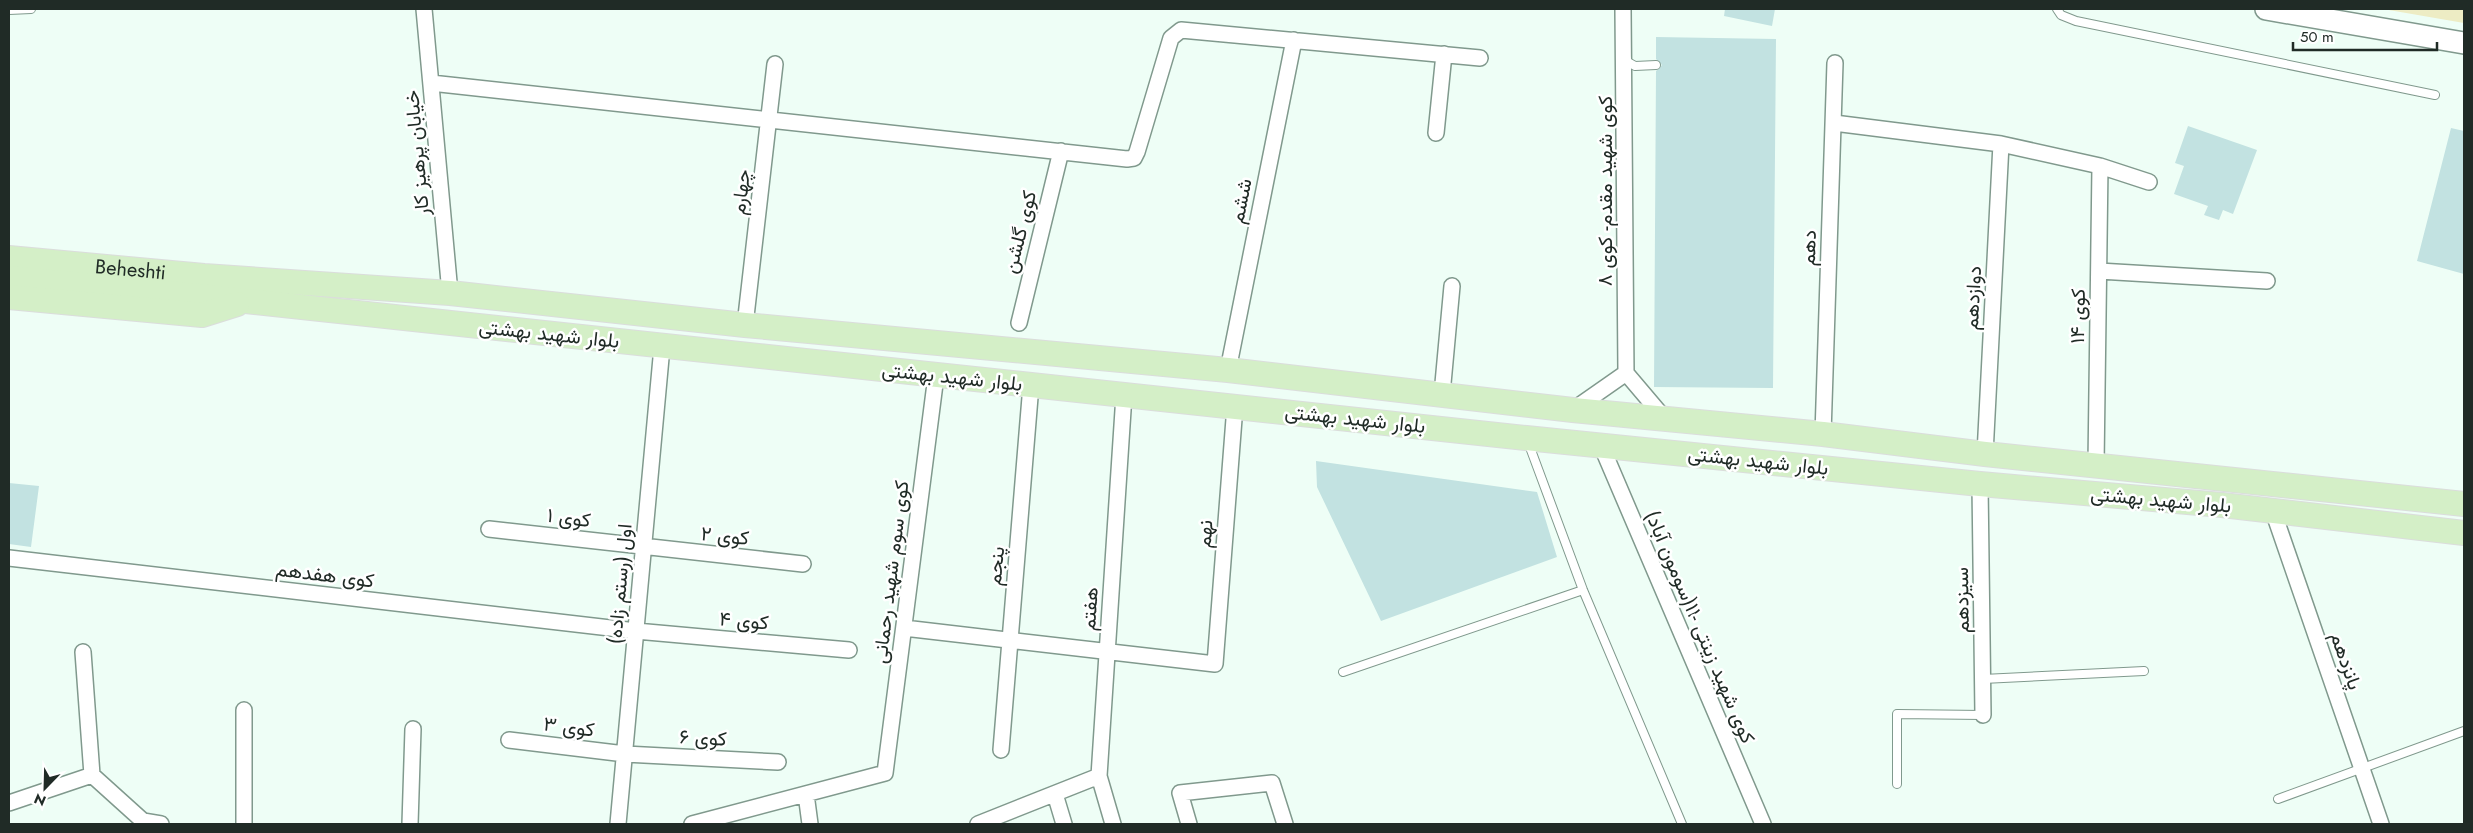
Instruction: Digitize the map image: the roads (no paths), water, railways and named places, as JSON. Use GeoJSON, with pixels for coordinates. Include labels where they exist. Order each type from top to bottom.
{"type":"FeatureCollection","features":[{"type":"Feature","properties":{"kind":"main road"},"geometry":{"type":"LineString","coordinates":[[2266,9],[2464,43]]}},
{"type":"Feature","properties":{"kind":"main road"},"geometry":{"type":"LineString","coordinates":[[9,242],[204,261],[250,290]]}},
{"type":"Feature","properties":{"kind":"main road","name":"Beheshti"},"geometry":{"type":"LineString","coordinates":[[9,258],[250,290]]}},
{"type":"Feature","properties":{"kind":"main road","name":"Beheshti"},"geometry":{"type":"LineString","coordinates":[[9,278],[250,290]]}},
{"type":"Feature","properties":{"kind":"main road"},"geometry":{"type":"LineString","coordinates":[[9,297],[202,315],[250,290]]}},
{"type":"Feature","properties":{"kind":"main road","name":"بلوار شهید بهشتی"},"geometry":{"type":"LineString","coordinates":[[250,290],[450,293],[745,325],[1228,370],[1573,410],[1823,434],[1985,454],[2464,504]]}},
{"type":"Feature","properties":{"kind":"main road","name":"بلوار شهید بهشتی"},"geometry":{"type":"LineString","coordinates":[[250,290],[662,347],[1980,484],[2222,505],[2464,533]]}},
{"type":"Feature","properties":{"kind":"main road"},"geometry":{"type":"LineString","coordinates":[[2221,478],[2222,505]]}},
{"type":"Feature","properties":{"kind":"street","name":"خیابان پرهیز کار"},"geometry":{"type":"LineString","coordinates":[[424,9],[450,293]]}},
{"type":"Feature","properties":{"kind":"street","name":"کوی شهید مقدم- کوی ۸"},"geometry":{"type":"LineString","coordinates":[[1623,9],[1625,53],[1626,373]]}},
{"type":"Feature","properties":{"kind":"street"},"geometry":{"type":"LineString","coordinates":[[430,83],[1134,158],[1171,38],[1181,30],[1480,58]]}},
{"type":"Feature","properties":{"kind":"street","name":"ششم"},"geometry":{"type":"LineString","coordinates":[[1228,370],[1294,40]]}},
{"type":"Feature","properties":{"kind":"street"},"geometry":{"type":"LineString","coordinates":[[1436,133],[1444,54]]}},
{"type":"Feature","properties":{"kind":"street","name":"دهم"},"geometry":{"type":"LineString","coordinates":[[1823,434],[1835,62]]}},
{"type":"Feature","properties":{"kind":"street","name":"چهارم"},"geometry":{"type":"LineString","coordinates":[[745,325],[775,64]]}},
{"type":"Feature","properties":{"kind":"street"},"geometry":{"type":"LineString","coordinates":[[1834,124],[2001,144],[2100,166],[2149,182]]}},
{"type":"Feature","properties":{"kind":"street","name":"دوازدهم"},"geometry":{"type":"LineString","coordinates":[[1985,454],[2001,144]]}},
{"type":"Feature","properties":{"kind":"street","name":"کوی گلشن"},"geometry":{"type":"LineString","coordinates":[[1019,323],[1061,151]]}},
{"type":"Feature","properties":{"kind":"street","name":"کوی ۱۴"},"geometry":{"type":"LineString","coordinates":[[2096,465],[2100,166]]}},
{"type":"Feature","properties":{"kind":"street"},"geometry":{"type":"LineString","coordinates":[[2099,272],[2266,281]]}},
{"type":"Feature","properties":{"kind":"street"},"geometry":{"type":"LineString","coordinates":[[1442,394],[1452,286]]}},
{"type":"Feature","properties":{"kind":"street","name":"اول (رستم زاده)"},"geometry":{"type":"LineString","coordinates":[[618,824],[662,347]]}},
{"type":"Feature","properties":{"kind":"street"},"geometry":{"type":"LineString","coordinates":[[1573,410],[1626,373],[1665,418]]}},
{"type":"Feature","properties":{"kind":"street","name":"کوی سوم شهید رحمانی"},"geometry":{"type":"LineString","coordinates":[[806,794],[885,773],[936,376]]}},
{"type":"Feature","properties":{"kind":"street","name":"پنجم"},"geometry":{"type":"LineString","coordinates":[[1001,750],[1031,385]]}},
{"type":"Feature","properties":{"kind":"street","name":"هفتم"},"geometry":{"type":"LineString","coordinates":[[1113,824],[1099,776],[1124,395]]}},
{"type":"Feature","properties":{"kind":"street","name":"نهم"},"geometry":{"type":"LineString","coordinates":[[1107,652],[1215,664],[1235,406]]}},
{"type":"Feature","properties":{"kind":"street","name":"کوی شهید زینتی -۱۱(سومون آباد)"},"geometry":{"type":"LineString","coordinates":[[1601,444],[1763,824]]}},
{"type":"Feature","properties":{"kind":"street","name":"سیزدهم"},"geometry":{"type":"LineString","coordinates":[[1980,484],[1983,715]]}},
{"type":"Feature","properties":{"kind":"street","name":"پانزدهم"},"geometry":{"type":"LineString","coordinates":[[2273,511],[2381,824]]}},
{"type":"Feature","properties":{"kind":"street","name":"کوی ۱"},"geometry":{"type":"LineString","coordinates":[[489,528],[643,548]]}},
{"type":"Feature","properties":{"kind":"street","name":"کوی ۲"},"geometry":{"type":"LineString","coordinates":[[643,548],[803,564]]}},
{"type":"Feature","properties":{"kind":"street","name":"کوی هفدهم"},"geometry":{"type":"LineString","coordinates":[[9,558],[636,631]]}},
{"type":"Feature","properties":{"kind":"street"},"geometry":{"type":"LineString","coordinates":[[904,628],[1107,652]]}},
{"type":"Feature","properties":{"kind":"street","name":"کوی ۴"},"geometry":{"type":"LineString","coordinates":[[636,631],[848,650]]}},
{"type":"Feature","properties":{"kind":"street"},"geometry":{"type":"LineString","coordinates":[[83,652],[92,775],[143,822],[161,824]]}},
{"type":"Feature","properties":{"kind":"street"},"geometry":{"type":"LineString","coordinates":[[244,710],[244,824]]}},
{"type":"Feature","properties":{"kind":"street"},"geometry":{"type":"LineString","coordinates":[[410,824],[413,729]]}},
{"type":"Feature","properties":{"kind":"street","name":"کوی ۳"},"geometry":{"type":"LineString","coordinates":[[509,740],[625,754]]}},
{"type":"Feature","properties":{"kind":"street","name":"کوی ۶"},"geometry":{"type":"LineString","coordinates":[[625,754],[778,762]]}},
{"type":"Feature","properties":{"kind":"street"},"geometry":{"type":"LineString","coordinates":[[9,803],[92,775]]}},
{"type":"Feature","properties":{"kind":"street"},"geometry":{"type":"LineString","coordinates":[[978,824],[1009,819],[1055,794],[1099,776]]}},
{"type":"Feature","properties":{"kind":"street"},"geometry":{"type":"LineString","coordinates":[[1189,824],[1180,793],[1272,783],[1285,824]]}},
{"type":"Feature","properties":{"kind":"street"},"geometry":{"type":"LineString","coordinates":[[692,824],[806,794],[810,824]]}},
{"type":"Feature","properties":{"kind":"street"},"geometry":{"type":"LineString","coordinates":[[1055,794],[1064,824]]}},
{"type":"Feature","properties":{"kind":"lane"},"geometry":{"type":"LineString","coordinates":[[9,10],[31,9]]}},
{"type":"Feature","properties":{"kind":"lane"},"geometry":{"type":"LineString","coordinates":[[2058,9],[2061,15],[2076,21],[2435,95]]}},
{"type":"Feature","properties":{"kind":"lane"},"geometry":{"type":"LineString","coordinates":[[1625,53],[1628,62],[1635,66],[1656,66]]}},
{"type":"Feature","properties":{"kind":"lane"},"geometry":{"type":"LineString","coordinates":[[1526,438],[1583,590],[1682,824]]}},
{"type":"Feature","properties":{"kind":"lane"},"geometry":{"type":"LineString","coordinates":[[1343,672],[1583,590]]}},
{"type":"Feature","properties":{"kind":"lane"},"geometry":{"type":"LineString","coordinates":[[1983,679],[2144,671]]}},
{"type":"Feature","properties":{"kind":"lane"},"geometry":{"type":"LineString","coordinates":[[1897,784],[1897,714],[1983,715]]}},
{"type":"Feature","properties":{"kind":"lane"},"geometry":{"type":"LineString","coordinates":[[2278,799],[2464,731]]}}]}
